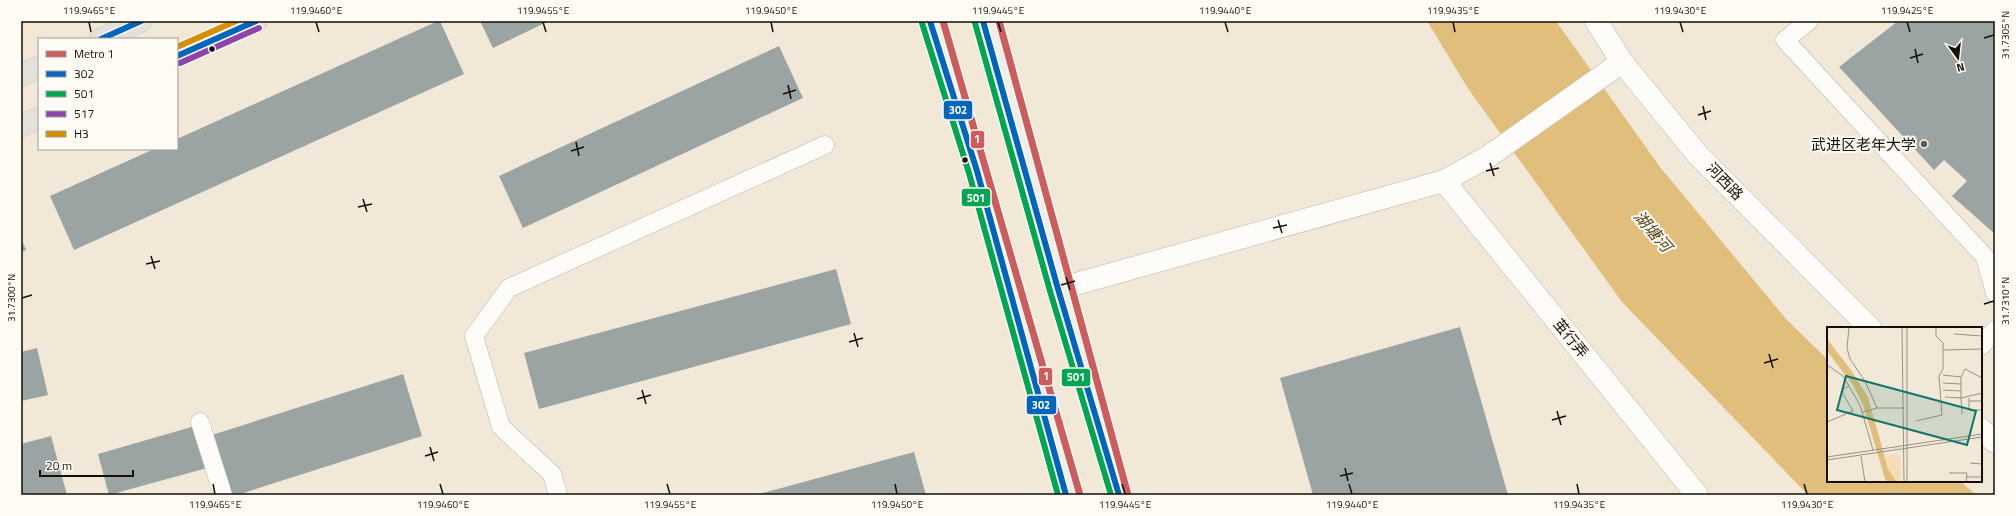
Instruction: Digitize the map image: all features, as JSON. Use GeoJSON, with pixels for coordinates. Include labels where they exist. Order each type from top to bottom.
{"type":"FeatureCollection","features":[{"type":"Feature","properties":{"kind":"main road"},"geometry":{"type":"LineString","coordinates":[[103,38],[141,21]]}},
{"type":"Feature","properties":{"kind":"main road"},"geometry":{"type":"LineString","coordinates":[[178,56],[256,21]]}},
{"type":"Feature","properties":{"kind":"main road"},"geometry":{"type":"LineString","coordinates":[[930,21],[978,171],[1066,495]]}},
{"type":"Feature","properties":{"kind":"main road"},"geometry":{"type":"LineString","coordinates":[[983,21],[1058,289],[1119,495]]}},
{"type":"Feature","properties":{"kind":"main road"},"geometry":{"type":"LineString","coordinates":[[21,75],[38,67]]}},
{"type":"Feature","properties":{"kind":"main road"},"geometry":{"type":"LineString","coordinates":[[21,126],[38,118]]}},
{"type":"Feature","properties":{"kind":"street","name":"河西路"},"geometry":{"type":"LineString","coordinates":[[1596,21],[1622,62],[1697,154],[1869,327]]}},
{"type":"Feature","properties":{"kind":"street"},"geometry":{"type":"LineString","coordinates":[[1058,289],[1444,181],[1489,156],[1622,62]]}},
{"type":"Feature","properties":{"kind":"street","name":"茧行弄"},"geometry":{"type":"LineString","coordinates":[[1444,181],[1698,495]]}},
{"type":"Feature","properties":{"kind":"street"},"geometry":{"type":"LineString","coordinates":[[1982,430],[1995,442]]}},
{"type":"Feature","properties":{"kind":"lane"},"geometry":{"type":"LineString","coordinates":[[1809,21],[1785,40],[1985,257],[1995,293]]}},
{"type":"Feature","properties":{"kind":"lane"},"geometry":{"type":"LineString","coordinates":[[558,495],[552,474],[501,427],[474,336],[509,288],[825,145]]}},
{"type":"Feature","properties":{"kind":"lane"},"geometry":{"type":"LineString","coordinates":[[1982,345],[1995,330]]}},
{"type":"Feature","properties":{"kind":"lane"},"geometry":{"type":"LineString","coordinates":[[200,422],[223,495]]}},
{"type":"Feature","properties":{"kind":"water","name":"湖塘河"},"geometry":{"type":"Polygon","coordinates":[[[1427,21],[1556,21],[1660,167],[1786,319],[1827,359],[1827,482],[1961,482],[1976,495],[1808,495],[1622,302],[1469,90],[1427,21]]]}},
{"type":"Feature","properties":{"kind":"building"},"geometry":{"type":"Polygon","coordinates":[[[438,21],[440,21],[464,74],[74,250],[50,196],[152,150],[178,150],[178,139],[438,21]]]}},
{"type":"Feature","properties":{"kind":"building"},"geometry":{"type":"Polygon","coordinates":[[[480,21],[549,21],[493,48],[480,21]]]}},
{"type":"Feature","properties":{"kind":"building"},"geometry":{"type":"Polygon","coordinates":[[[1898,21],[1995,21],[1995,234],[1952,196],[1967,181],[1944,160],[1934,170],[1839,67],[1898,21]]]}},
{"type":"Feature","properties":{"kind":"building"},"geometry":{"type":"Polygon","coordinates":[[[779,46],[803,98],[523,228],[499,176],[779,46]]]}},
{"type":"Feature","properties":{"kind":"building"},"geometry":{"type":"Polygon","coordinates":[[[21,239],[26,250],[21,252],[21,239]]]}},
{"type":"Feature","properties":{"kind":"building"},"geometry":{"type":"Polygon","coordinates":[[[836,269],[851,324],[539,409],[524,353],[836,269]]]}},
{"type":"Feature","properties":{"kind":"building"},"geometry":{"type":"Polygon","coordinates":[[[1460,327],[1508,495],[1313,495],[1280,378],[1460,327]]]}},
{"type":"Feature","properties":{"kind":"building"},"geometry":{"type":"Polygon","coordinates":[[[37,348],[48,395],[21,401],[21,352],[37,348]]]}},
{"type":"Feature","properties":{"kind":"building"},"geometry":{"type":"Polygon","coordinates":[[[403,374],[422,436],[237,495],[232,495],[212,435],[403,374]]]}},
{"type":"Feature","properties":{"kind":"building"},"geometry":{"type":"Polygon","coordinates":[[[195,426],[207,468],[109,495],[98,454],[195,426]]]}},
{"type":"Feature","properties":{"kind":"building"},"geometry":{"type":"Polygon","coordinates":[[[51,436],[67,495],[21,495],[21,444],[51,436]]]}},
{"type":"Feature","properties":{"kind":"building"},"geometry":{"type":"Polygon","coordinates":[[[914,452],[926,495],[756,495],[914,452]]]}},
{"type":"Feature","properties":{"kind":"metro line","name":"1"},"geometry":{"type":"LineString","coordinates":[[943,21],[1080,495]]}},
{"type":"Feature","properties":{"kind":"metro line","name":"1"},"geometry":{"type":"LineString","coordinates":[[999,21],[1128,495]]}},
{"type":"Feature","properties":{"kind":"transit line","name":"302"},"geometry":{"type":"LineString","coordinates":[[103,38],[141,21]]}},
{"type":"Feature","properties":{"kind":"transit line","name":"H3"},"geometry":{"type":"LineString","coordinates":[[178,47],[236,21]]}},
{"type":"Feature","properties":{"kind":"transit line","name":"302"},"geometry":{"type":"LineString","coordinates":[[178,56],[256,21]]}},
{"type":"Feature","properties":{"kind":"transit line","name":"302"},"geometry":{"type":"LineString","coordinates":[[930,21],[977,171],[1066,495]]}},
{"type":"Feature","properties":{"kind":"transit line","name":"302"},"geometry":{"type":"LineString","coordinates":[[983,21],[1058,289],[1119,495]]}},
{"type":"Feature","properties":{"kind":"transit line","name":"501"},"geometry":{"type":"LineString","coordinates":[[922,23],[969,173],[1058,495]]}},
{"type":"Feature","properties":{"kind":"transit line","name":"501"},"geometry":{"type":"LineString","coordinates":[[975,23],[1050,291],[1111,495]]}},
{"type":"Feature","properties":{"kind":"transit line","name":"517"},"geometry":{"type":"LineString","coordinates":[[180,63],[259,28]]}},
{"type":"Feature","properties":{"kind":"place","name":"武进区老年大学"},"geometry":{"type":"Point","coordinates":[1924,144]}}]}
